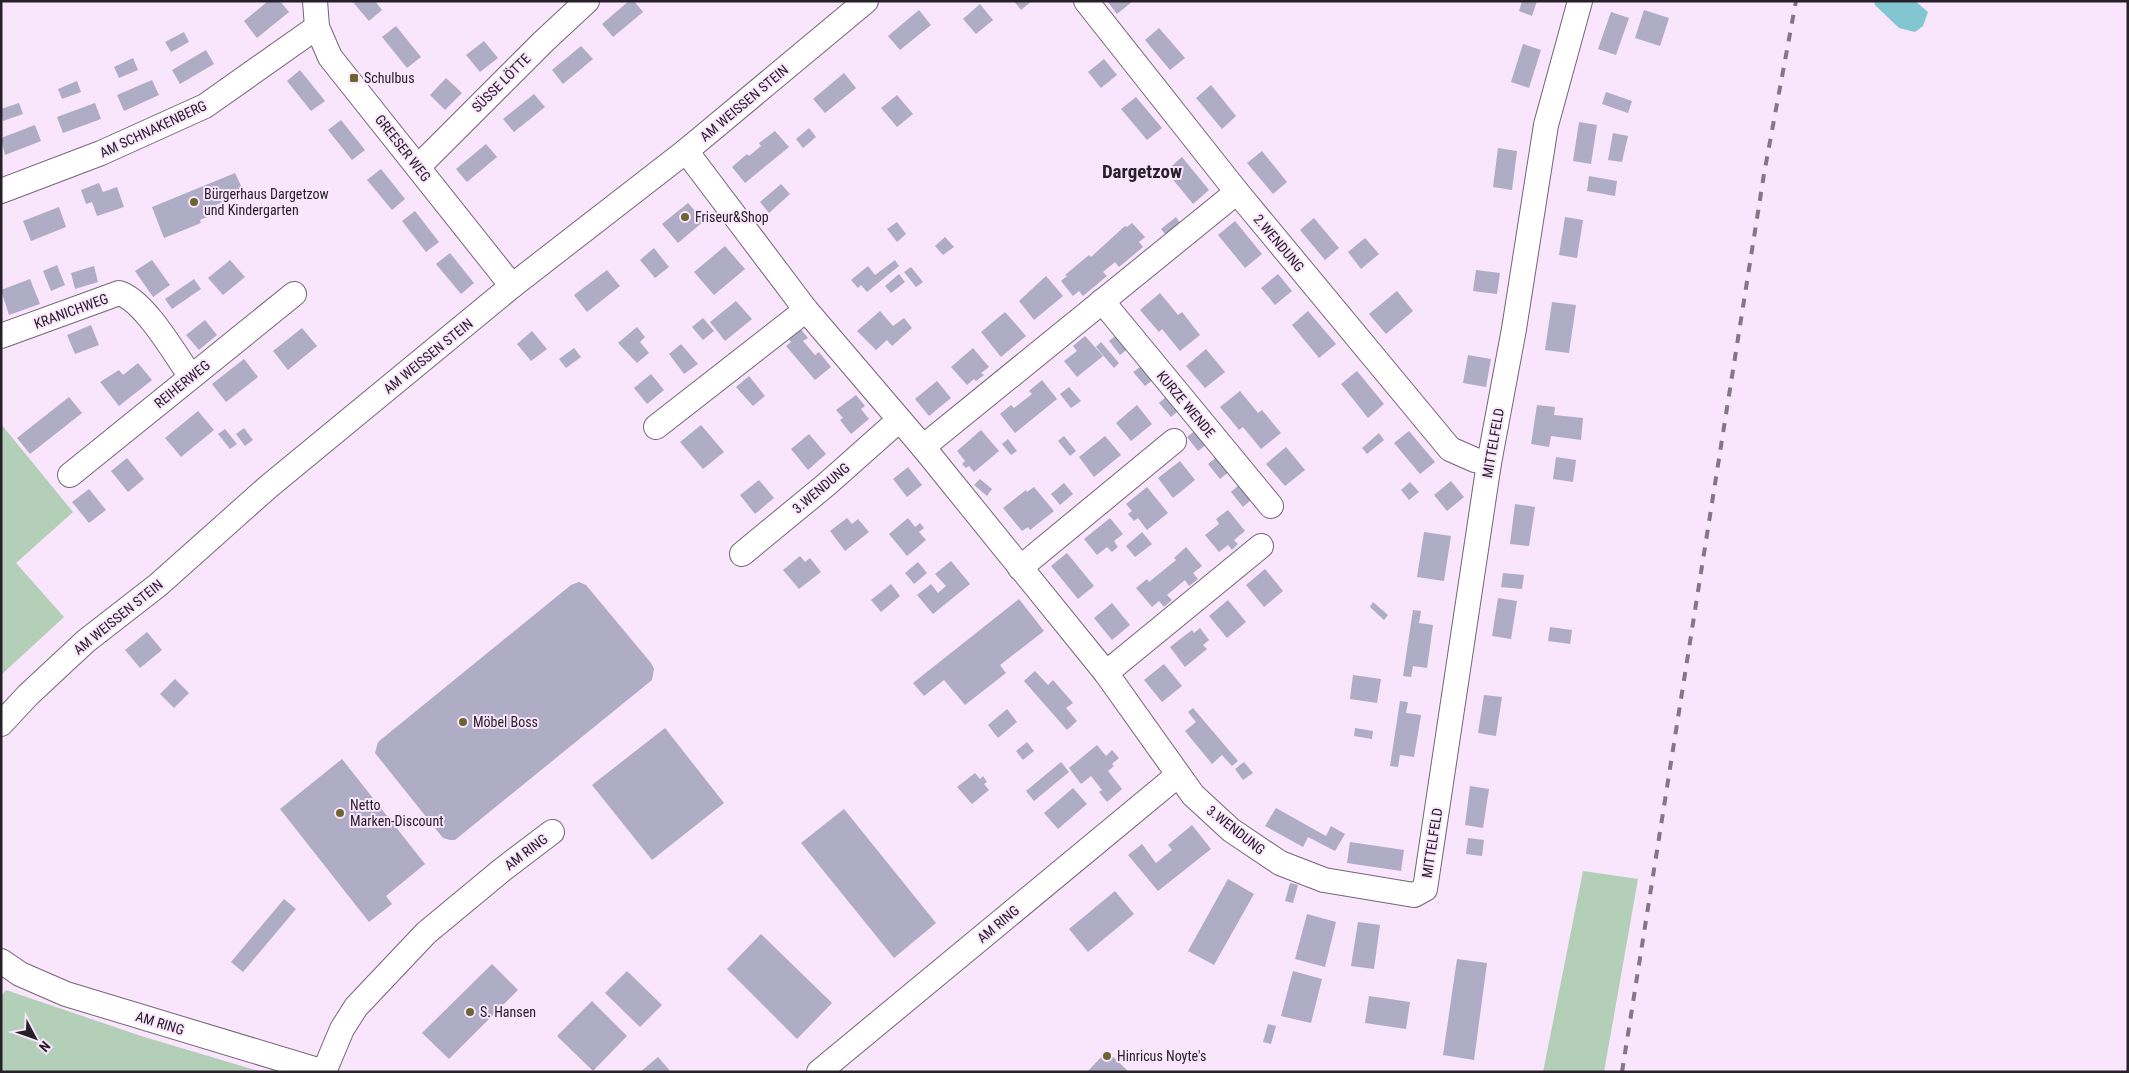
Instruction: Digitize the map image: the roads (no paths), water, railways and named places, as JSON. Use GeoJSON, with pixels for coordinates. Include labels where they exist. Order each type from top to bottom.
{"type":"FeatureCollection","features":[{"type":"Feature","properties":{"kind":"street","name":"GREESER WEG"},"geometry":{"type":"LineString","coordinates":[[314,1],[317,27],[330,57],[512,286]]}},
{"type":"Feature","properties":{"kind":"street","name":"SÜSSE LÖTTE"},"geometry":{"type":"LineString","coordinates":[[418,167],[586,1]]}},
{"type":"Feature","properties":{"kind":"street","name":"AM WEISSEN STEIN"},"geometry":{"type":"LineString","coordinates":[[1,724],[28,695],[86,641],[158,585],[268,487],[512,286],[686,151],[866,1]]}},
{"type":"Feature","properties":{"kind":"street","name":"2.WENDUNG"},"geometry":{"type":"LineString","coordinates":[[1086,1],[1237,192],[1450,449],[1475,460],[1489,463]]}},
{"type":"Feature","properties":{"kind":"street","name":"MITTELFELD"},"geometry":{"type":"LineString","coordinates":[[1425,889],[1489,463],[1514,329],[1546,125],[1580,1]]}},
{"type":"Feature","properties":{"kind":"street","name":"AM SCHNAKENBERG"},"geometry":{"type":"LineString","coordinates":[[1,192],[101,153],[205,106],[317,27]]}},
{"type":"Feature","properties":{"kind":"street","name":"3.WENDUNG"},"geometry":{"type":"LineString","coordinates":[[686,151],[806,310],[923,447],[1106,673],[1192,795],[1231,830],[1280,863],[1324,880],[1414,896],[1425,889]]}},
{"type":"Feature","properties":{"kind":"street"},"geometry":{"type":"LineString","coordinates":[[923,447],[1237,192]]}},
{"type":"Feature","properties":{"kind":"street","name":"KRANICHWEG"},"geometry":{"type":"LineString","coordinates":[[1,336],[119,293],[125,294],[140,305],[191,376]]}},
{"type":"Feature","properties":{"kind":"street","name":"REIHERWEG"},"geometry":{"type":"LineString","coordinates":[[70,475],[294,294]]}},
{"type":"Feature","properties":{"kind":"street","name":"KURZE WENDE"},"geometry":{"type":"LineString","coordinates":[[1102,301],[1271,506]]}},
{"type":"Feature","properties":{"kind":"street"},"geometry":{"type":"LineString","coordinates":[[656,427],[806,310]]}},
{"type":"Feature","properties":{"kind":"street","name":"3.WENDUNG"},"geometry":{"type":"LineString","coordinates":[[742,554],[827,484],[899,420]]}},
{"type":"Feature","properties":{"kind":"street"},"geometry":{"type":"LineString","coordinates":[[1020,568],[1174,441]]}},
{"type":"Feature","properties":{"kind":"street"},"geometry":{"type":"LineString","coordinates":[[1106,673],[1261,546]]}},
{"type":"Feature","properties":{"kind":"street","name":"AM RING"},"geometry":{"type":"LineString","coordinates":[[818,1072],[1178,775]]}},
{"type":"Feature","properties":{"kind":"street","name":"AM RING"},"geometry":{"type":"LineString","coordinates":[[1,962],[20,974],[66,994],[324,1072],[342,1029],[356,1007],[426,933],[502,870],[552,832]]}},
{"type":"Feature","properties":{"kind":"water"},"geometry":{"type":"Polygon","coordinates":[[[1874,1],[1915,1],[1928,12],[1923,26],[1915,32],[1899,28],[1875,5],[1874,1]]]}},
{"type":"Feature","properties":{"kind":"railway"},"geometry":{"type":"LineString","coordinates":[[1622,1072],[1764,174],[1796,1]]}},
{"type":"Feature","properties":{"kind":"place","name":"Schulbus"},"geometry":{"type":"Point","coordinates":[354,78]}},
{"type":"Feature","properties":{"kind":"place","name":"Bürgerhaus Dargetzow und Kindergarten"},"geometry":{"type":"Point","coordinates":[194,202]}},
{"type":"Feature","properties":{"kind":"place","name":"Friseur&Shop"},"geometry":{"type":"Point","coordinates":[685,217]}},
{"type":"Feature","properties":{"kind":"place","name":"Möbel Boss"},"geometry":{"type":"Point","coordinates":[463,722]}},
{"type":"Feature","properties":{"kind":"place","name":"Netto Marken-Discount"},"geometry":{"type":"Point","coordinates":[340,813]}},
{"type":"Feature","properties":{"kind":"place","name":"S. Hansen"},"geometry":{"type":"Point","coordinates":[470,1012]}},
{"type":"Feature","properties":{"kind":"place","name":"Hinricus Noyte's"},"geometry":{"type":"Point","coordinates":[1107,1056]}},
{"type":"Feature","properties":{"kind":"district","name":"Dargetzow"},"geometry":{"type":"Point","coordinates":[1142,171]}}]}
